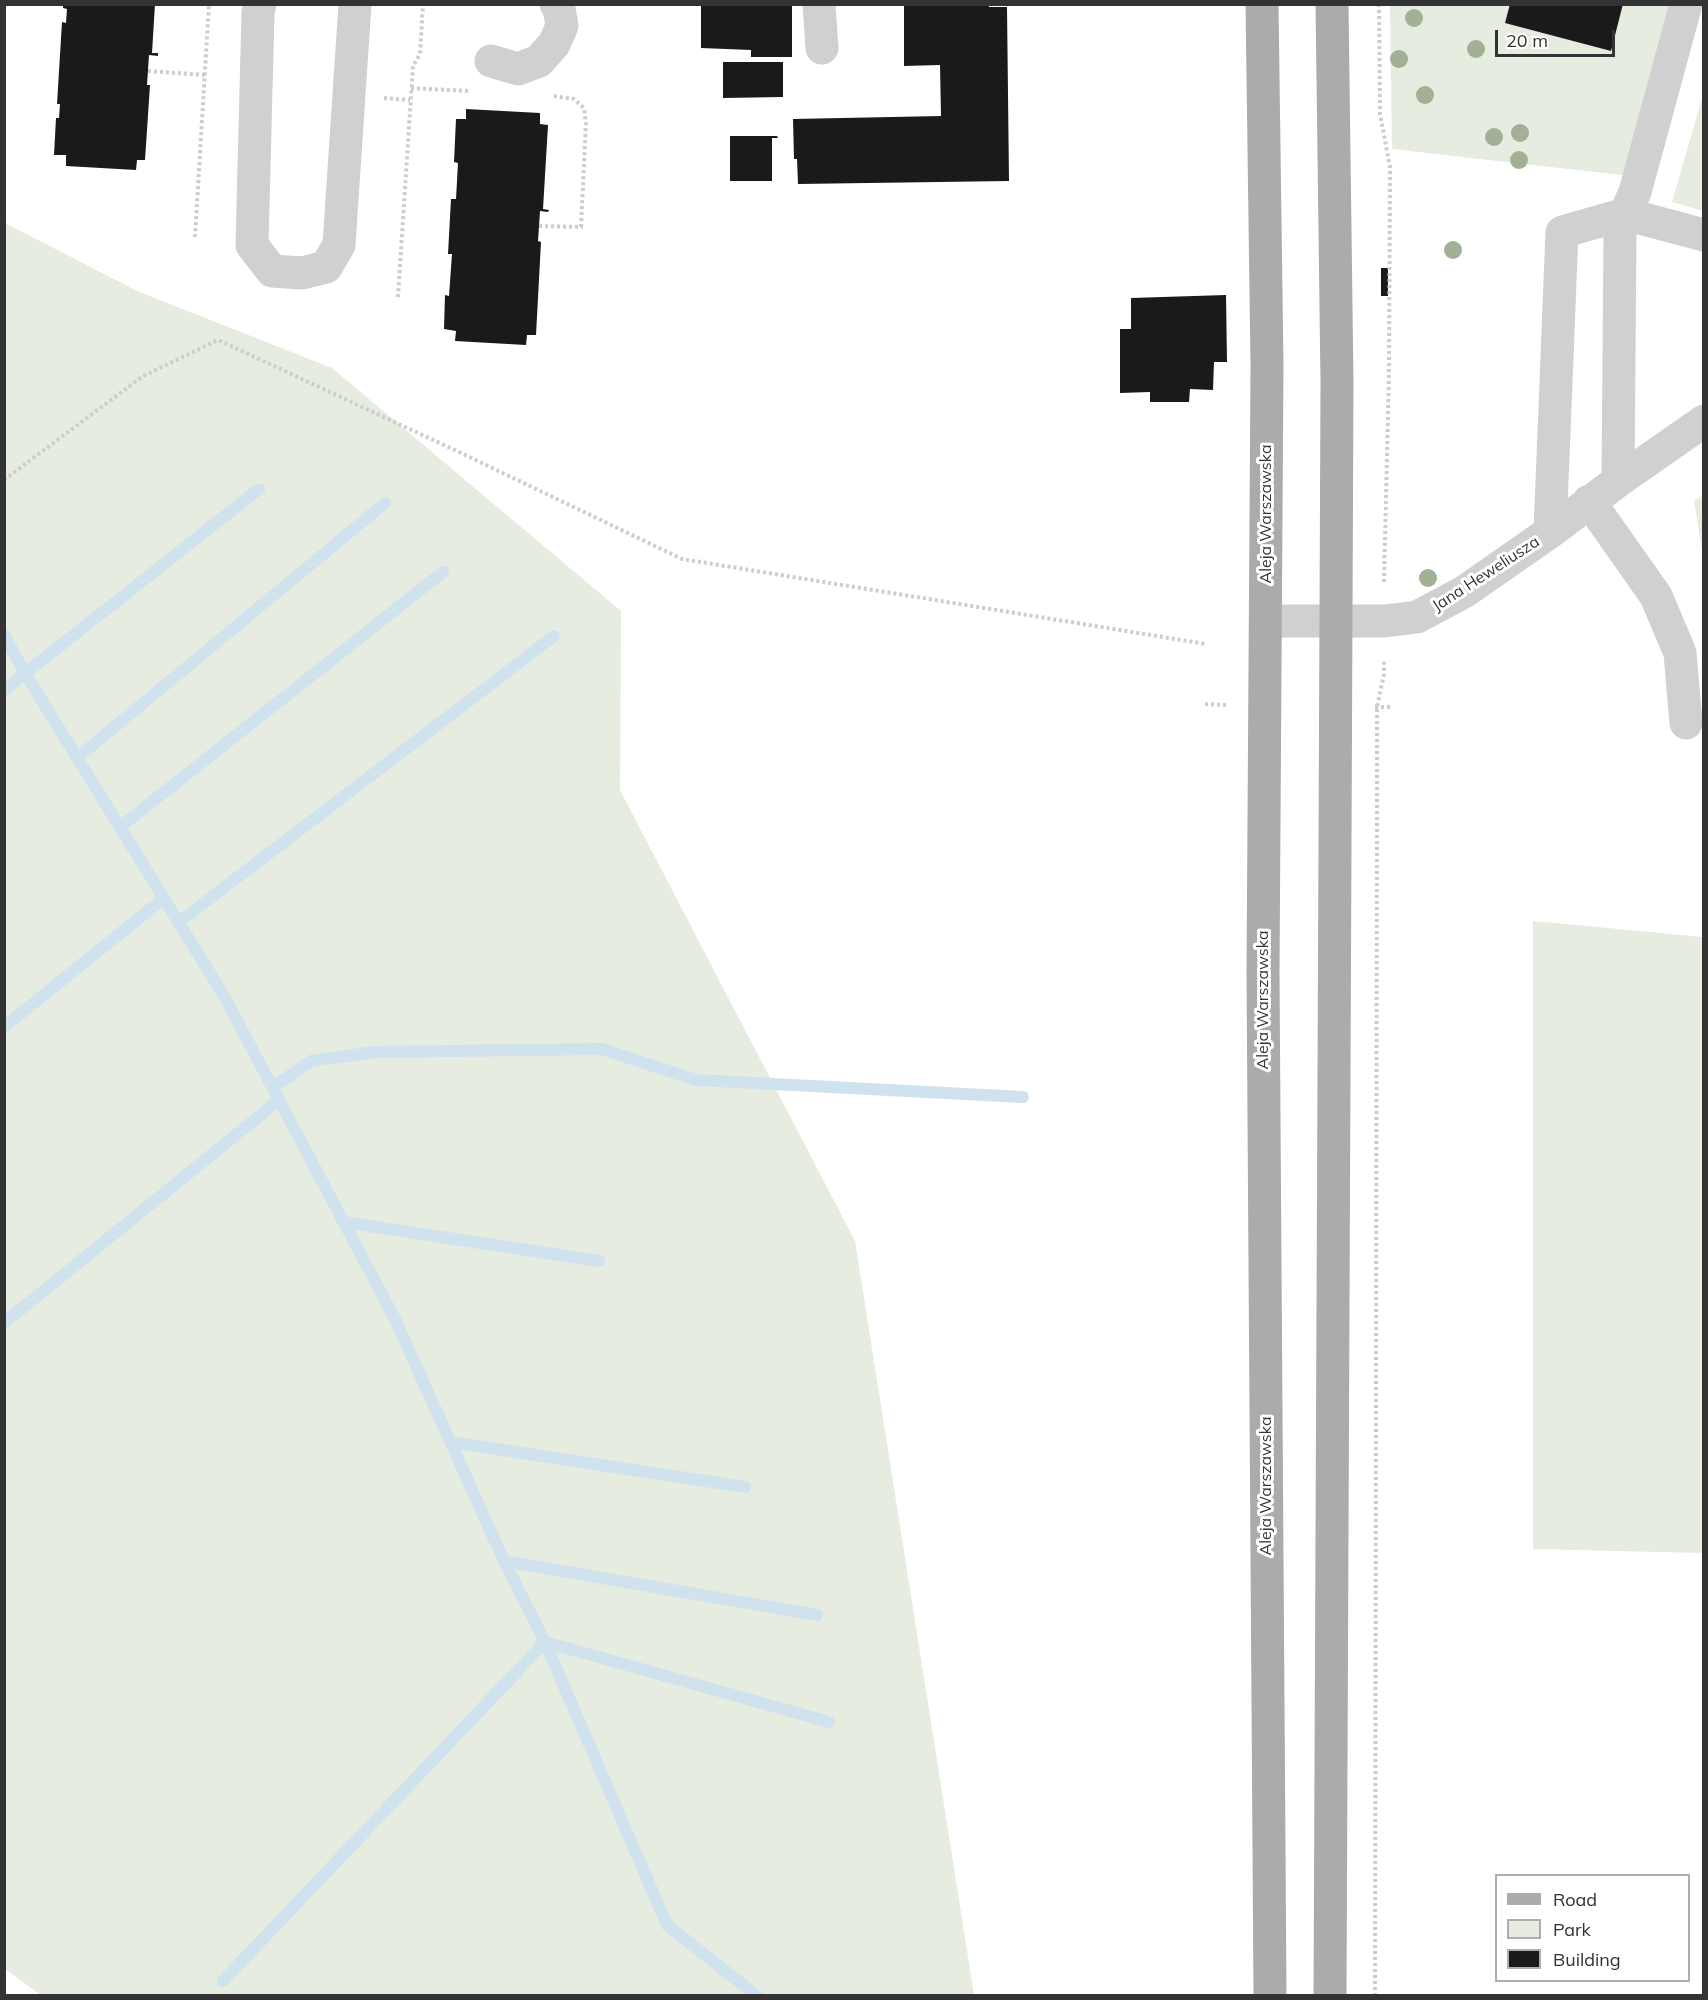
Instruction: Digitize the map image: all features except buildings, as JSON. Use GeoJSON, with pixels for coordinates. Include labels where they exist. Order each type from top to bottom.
{"type":"FeatureCollection","features":[{"type":"Feature","properties":{"kind":"main road","name":"Aleja Warszawska"},"geometry":{"type":"LineString","coordinates":[[1262,4],[1267,365],[1263,984],[1270,1995]]}},
{"type":"Feature","properties":{"kind":"main road"},"geometry":{"type":"LineString","coordinates":[[1330,1995],[1337,382],[1332,4]]}},
{"type":"Feature","properties":{"kind":"street"},"geometry":{"type":"LineString","coordinates":[[260,4],[252,245],[272,271],[302,273],[326,267],[339,245],[355,4]]}},
{"type":"Feature","properties":{"kind":"street"},"geometry":{"type":"LineString","coordinates":[[491,61],[518,69],[539,61],[554,44],[562,26],[556,4]]}},
{"type":"Feature","properties":{"kind":"street"},"geometry":{"type":"LineString","coordinates":[[819,4],[822,48]]}},
{"type":"Feature","properties":{"kind":"street"},"geometry":{"type":"LineString","coordinates":[[1618,481],[1620,233],[1625,214],[1635,192],[1686,4]]}},
{"type":"Feature","properties":{"kind":"street"},"geometry":{"type":"LineString","coordinates":[[1550,532],[1562,232],[1625,214],[1704,235]]}},
{"type":"Feature","properties":{"kind":"street","name":"Jana Heweliusza"},"geometry":{"type":"LineString","coordinates":[[1266,621],[1385,621],[1417,617],[1464,592],[1704,421]]}},
{"type":"Feature","properties":{"kind":"street"},"geometry":{"type":"LineString","coordinates":[[1589,501],[1656,596],[1680,653],[1686,723]]}},
{"type":"Feature","properties":{"kind":"path"},"geometry":{"type":"LineString","coordinates":[[4,6],[13,4]]}},
{"type":"Feature","properties":{"kind":"path"},"geometry":{"type":"LineString","coordinates":[[195,237],[209,4]]}},
{"type":"Feature","properties":{"kind":"path"},"geometry":{"type":"LineString","coordinates":[[398,297],[411,88],[413,66],[420,54],[423,4]]}},
{"type":"Feature","properties":{"kind":"path"},"geometry":{"type":"LineString","coordinates":[[1379,4],[1380,114],[1390,167],[1389,372],[1384,577]]}},
{"type":"Feature","properties":{"kind":"path"},"geometry":{"type":"LineString","coordinates":[[148,71],[205,75]]}},
{"type":"Feature","properties":{"kind":"path"},"geometry":{"type":"LineString","coordinates":[[411,88],[471,91]]}},
{"type":"Feature","properties":{"kind":"path"},"geometry":{"type":"LineString","coordinates":[[539,226],[581,227],[586,123],[584,108],[574,99],[542,96]]}},
{"type":"Feature","properties":{"kind":"path"},"geometry":{"type":"LineString","coordinates":[[4,480],[143,376],[218,340],[682,559],[1206,644]]}},
{"type":"Feature","properties":{"kind":"path"},"geometry":{"type":"LineString","coordinates":[[1376,1995],[1377,707],[1384,674]]}},
{"type":"Feature","properties":{"kind":"path"},"geometry":{"type":"LineString","coordinates":[[1205,704],[1231,705]]}},
{"type":"Feature","properties":{"kind":"path"},"geometry":{"type":"LineString","coordinates":[[1370,707],[1392,707]]}},
{"type":"Feature","properties":{"kind":"green space"},"geometry":{"type":"Polygon","coordinates":[[[1390,5],[1682,5],[1630,176],[1392,149],[1390,5]]]}},
{"type":"Feature","properties":{"kind":"green space"},"geometry":{"type":"Polygon","coordinates":[[[1703,95],[1703,211],[1672,202],[1703,95]]]}},
{"type":"Feature","properties":{"kind":"green space"},"geometry":{"type":"Polygon","coordinates":[[[5,223],[137,291],[332,368],[621,611],[620,790],[855,1241],[974,1995],[42,1996],[5,1969],[5,223]]]}},
{"type":"Feature","properties":{"kind":"green space"},"geometry":{"type":"Polygon","coordinates":[[[1703,495],[1703,556],[1694,501],[1703,495]]]}},
{"type":"Feature","properties":{"kind":"green space"},"geometry":{"type":"Polygon","coordinates":[[[1533,921],[1703,937],[1703,1553],[1533,1549],[1533,921]]]}},
{"type":"Feature","properties":{"kind":"waterway"},"geometry":{"type":"LineString","coordinates":[[4,690],[259,489]]}},
{"type":"Feature","properties":{"kind":"waterway"},"geometry":{"type":"LineString","coordinates":[[77,758],[385,503]]}},
{"type":"Feature","properties":{"kind":"waterway"},"geometry":{"type":"LineString","coordinates":[[120,827],[443,572]]}},
{"type":"Feature","properties":{"kind":"waterway"},"geometry":{"type":"LineString","coordinates":[[4,635],[25,673],[224,996],[395,1319],[504,1561],[545,1642],[667,1925],[757,1996]]}},
{"type":"Feature","properties":{"kind":"waterway"},"geometry":{"type":"LineString","coordinates":[[179,922],[554,636]]}},
{"type":"Feature","properties":{"kind":"waterway"},"geometry":{"type":"LineString","coordinates":[[4,1027],[164,898]]}},
{"type":"Feature","properties":{"kind":"waterway"},"geometry":{"type":"LineString","coordinates":[[272,1088],[311,1061],[375,1052],[602,1049],[696,1080],[1023,1097]]}},
{"type":"Feature","properties":{"kind":"waterway"},"geometry":{"type":"LineString","coordinates":[[4,1323],[279,1100]]}},
{"type":"Feature","properties":{"kind":"waterway"},"geometry":{"type":"LineString","coordinates":[[343,1222],[599,1261]]}},
{"type":"Feature","properties":{"kind":"waterway"},"geometry":{"type":"LineString","coordinates":[[450,1442],[745,1487]]}},
{"type":"Feature","properties":{"kind":"waterway"},"geometry":{"type":"LineString","coordinates":[[504,1561],[817,1615]]}},
{"type":"Feature","properties":{"kind":"waterway"},"geometry":{"type":"LineString","coordinates":[[223,1981],[545,1642],[829,1722]]}}]}
